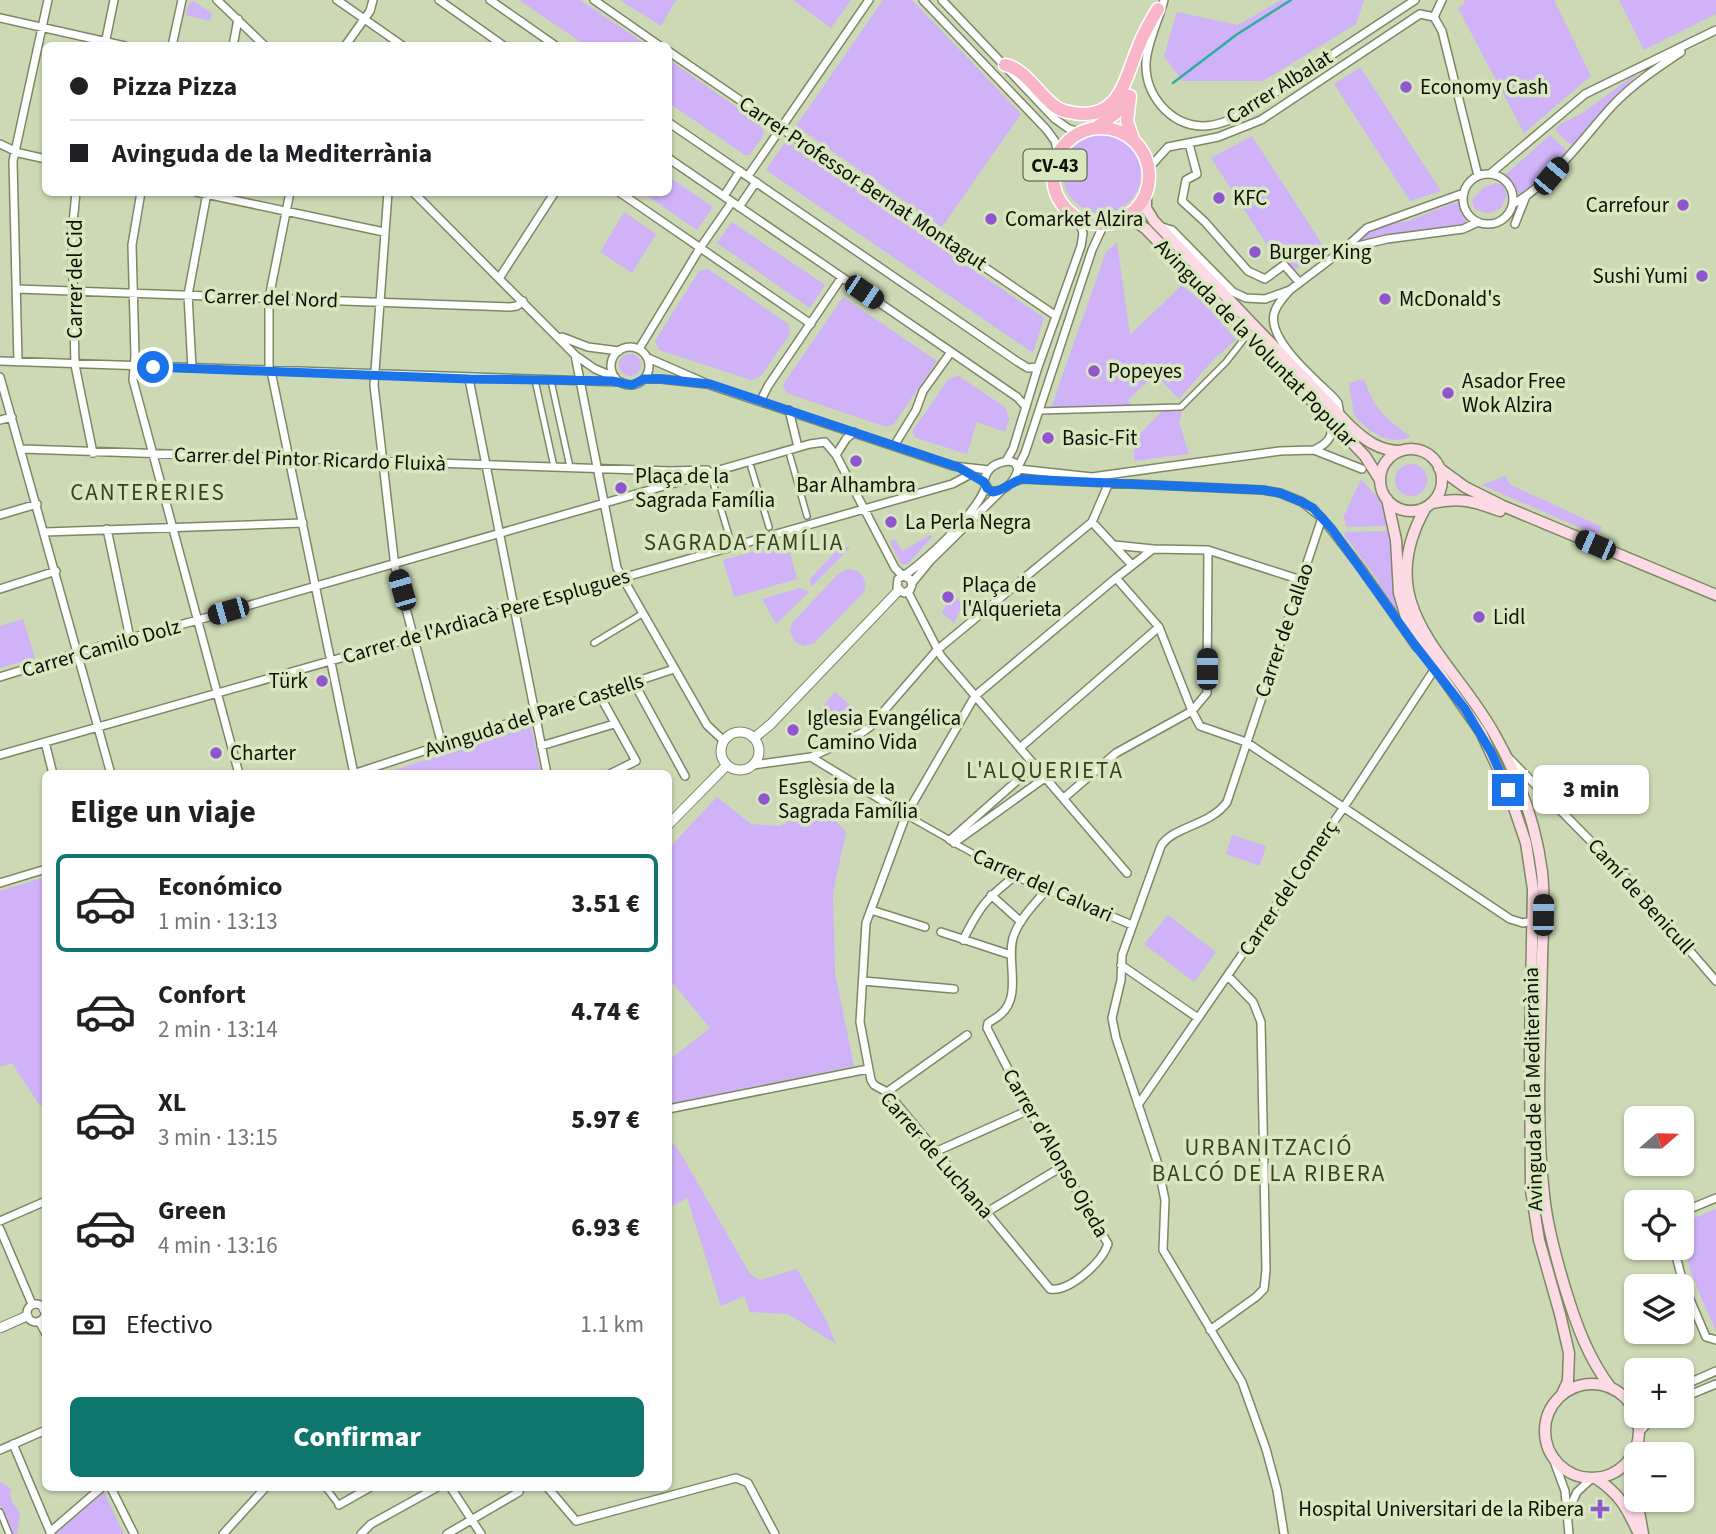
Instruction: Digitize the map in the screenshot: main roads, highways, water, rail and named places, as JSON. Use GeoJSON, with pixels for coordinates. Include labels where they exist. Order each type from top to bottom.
{"type":"FeatureCollection","features":[{"type":"Feature","properties":{"kind":"main road"},"geometry":{"type":"LineString","coordinates":[[1005,65],[1016,69],[1059,109],[1081,114],[1097,112],[1113,103],[1120,94],[1138,48],[1161,3]]}},
{"type":"Feature","properties":{"kind":"main road","name":"CV-43"},"geometry":{"type":"LineString","coordinates":[[1123,219],[1104,224],[1090,223],[1077,217],[1066,208],[1055,189],[1054,167],[1058,153],[1068,141],[1080,132],[1097,127],[1116,113],[1132,84],[1161,3]]}},
{"type":"Feature","properties":{"kind":"main road","name":"CV-43"},"geometry":{"type":"LineString","coordinates":[[1132,84],[1127,121],[1133,140]]}},
{"type":"Feature","properties":{"kind":"main road","name":"CV-43"},"geometry":{"type":"LineString","coordinates":[[1097,127],[1113,129],[1133,140],[1141,148],[1149,168],[1146,195]]}},
{"type":"Feature","properties":{"kind":"main road"},"geometry":{"type":"LineString","coordinates":[[1123,219],[1133,213],[1146,195]]}},
{"type":"Feature","properties":{"kind":"main road","name":"Avinguda de la Voluntat Popular"},"geometry":{"type":"LineString","coordinates":[[1146,195],[1146,208],[1160,226],[1334,417],[1380,480]]}},
{"type":"Feature","properties":{"kind":"main road","name":"Avinguda de la Voluntat Popular"},"geometry":{"type":"LineString","coordinates":[[1123,219],[1135,220],[1146,229],[1334,417],[1371,444],[1401,451]]}},
{"type":"Feature","properties":{"kind":"main road"},"geometry":{"type":"LineString","coordinates":[[1429,505],[1440,490],[1441,475],[1434,460],[1419,451],[1401,451],[1392,456],[1385,465],[1380,480],[1387,499],[1398,508],[1419,510],[1451,499],[1475,501],[1716,602]]}},
{"type":"Feature","properties":{"kind":"main road"},"geometry":{"type":"LineString","coordinates":[[1439,468],[1469,489],[1503,506],[1716,596]]}},
{"type":"Feature","properties":{"kind":"main road","name":"Avinguda de la Mediterrània"},"geometry":{"type":"LineString","coordinates":[[1387,499],[1396,540],[1397,579],[1402,604],[1416,638],[1491,752],[1518,816],[1530,865],[1533,889],[1531,1190],[1538,1240],[1569,1353],[1568,1381],[1562,1394]]}},
{"type":"Feature","properties":{"kind":"main road","name":"Avinguda de la Mediterrània"},"geometry":{"type":"LineString","coordinates":[[1429,505],[1415,529],[1408,556],[1407,581],[1412,608],[1427,640],[1473,699],[1505,754],[1530,817],[1542,873],[1541,1100],[1544,1198],[1556,1256],[1581,1334],[1595,1365],[1611,1388]]}},
{"type":"Feature","properties":{"kind":"main road"},"geometry":{"type":"LineString","coordinates":[[1624,1395],[1598,1384],[1587,1384],[1562,1394],[1549,1411],[1545,1423],[1548,1449],[1555,1461],[1571,1474],[1594,1479],[1615,1491],[1641,1534]]}},
{"type":"Feature","properties":{"kind":"main road"},"geometry":{"type":"LineString","coordinates":[[1594,1479],[1620,1469],[1624,1464]]}},
{"type":"Feature","properties":{"kind":"main road"},"geometry":{"type":"LineString","coordinates":[[1638,1512],[1641,1534]]}},
{"type":"Feature","properties":{"kind":"waterway"},"geometry":{"type":"LineString","coordinates":[[1173,83],[1236,35],[1291,0]]}},
{"type":"Feature","properties":{"kind":"place","name":"Economy Cash"},"geometry":{"type":"Point","coordinates":[1406,87]}},
{"type":"Feature","properties":{"kind":"place","name":"KFC"},"geometry":{"type":"Point","coordinates":[1219,198]}},
{"type":"Feature","properties":{"kind":"place","name":"Carrefour"},"geometry":{"type":"Point","coordinates":[1683,205]}},
{"type":"Feature","properties":{"kind":"place","name":"Comarket Alzira"},"geometry":{"type":"Point","coordinates":[991,219]}},
{"type":"Feature","properties":{"kind":"place","name":"Burger King"},"geometry":{"type":"Point","coordinates":[1255,252]}},
{"type":"Feature","properties":{"kind":"place","name":"Sushi Yumi"},"geometry":{"type":"Point","coordinates":[1702,276]}},
{"type":"Feature","properties":{"kind":"place","name":"McDonald's"},"geometry":{"type":"Point","coordinates":[1385,299]}},
{"type":"Feature","properties":{"kind":"place","name":"Popeyes"},"geometry":{"type":"Point","coordinates":[1094,371]}},
{"type":"Feature","properties":{"kind":"place","name":"Asador Free Wok Alzira"},"geometry":{"type":"Point","coordinates":[1448,393]}},
{"type":"Feature","properties":{"kind":"place","name":"Basic-Fit"},"geometry":{"type":"Point","coordinates":[1048,438]}},
{"type":"Feature","properties":{"kind":"place","name":"Bar Alhambra"},"geometry":{"type":"Point","coordinates":[856,461]}},
{"type":"Feature","properties":{"kind":"place","name":"Plaça de la Sagrada Família"},"geometry":{"type":"Point","coordinates":[621,488]}},
{"type":"Feature","properties":{"kind":"place","name":"La Perla Negra"},"geometry":{"type":"Point","coordinates":[891,522]}},
{"type":"Feature","properties":{"kind":"place","name":"Plaça de l'Alquerieta"},"geometry":{"type":"Point","coordinates":[948,597]}},
{"type":"Feature","properties":{"kind":"place","name":"Lidl"},"geometry":{"type":"Point","coordinates":[1479,617]}},
{"type":"Feature","properties":{"kind":"place","name":"Türk"},"geometry":{"type":"Point","coordinates":[322,681]}},
{"type":"Feature","properties":{"kind":"place","name":"Iglesia Evangélica Camino Vida"},"geometry":{"type":"Point","coordinates":[793,730]}},
{"type":"Feature","properties":{"kind":"place","name":"Charter"},"geometry":{"type":"Point","coordinates":[216,753]}},
{"type":"Feature","properties":{"kind":"place","name":"Esglèsia de la Sagrada Família"},"geometry":{"type":"Point","coordinates":[764,799]}},
{"type":"Feature","properties":{"kind":"place","name":"Hospital Universitari de la Ribera"},"geometry":{"type":"Point","coordinates":[1600,1509]}},
{"type":"Feature","properties":{"kind":"district","name":"CANTERERIES"},"geometry":{"type":"Point","coordinates":[148,492]}},
{"type":"Feature","properties":{"kind":"district","name":"SAGRADA FAMÍLIA"},"geometry":{"type":"Point","coordinates":[744,542]}},
{"type":"Feature","properties":{"kind":"district","name":"L'ALQUERIETA"},"geometry":{"type":"Point","coordinates":[1045,770]}},
{"type":"Feature","properties":{"kind":"district","name":"URBANITZACIÓ BALCÓ DE LA RIBERA"},"geometry":{"type":"Point","coordinates":[1269,1160]}}]}
